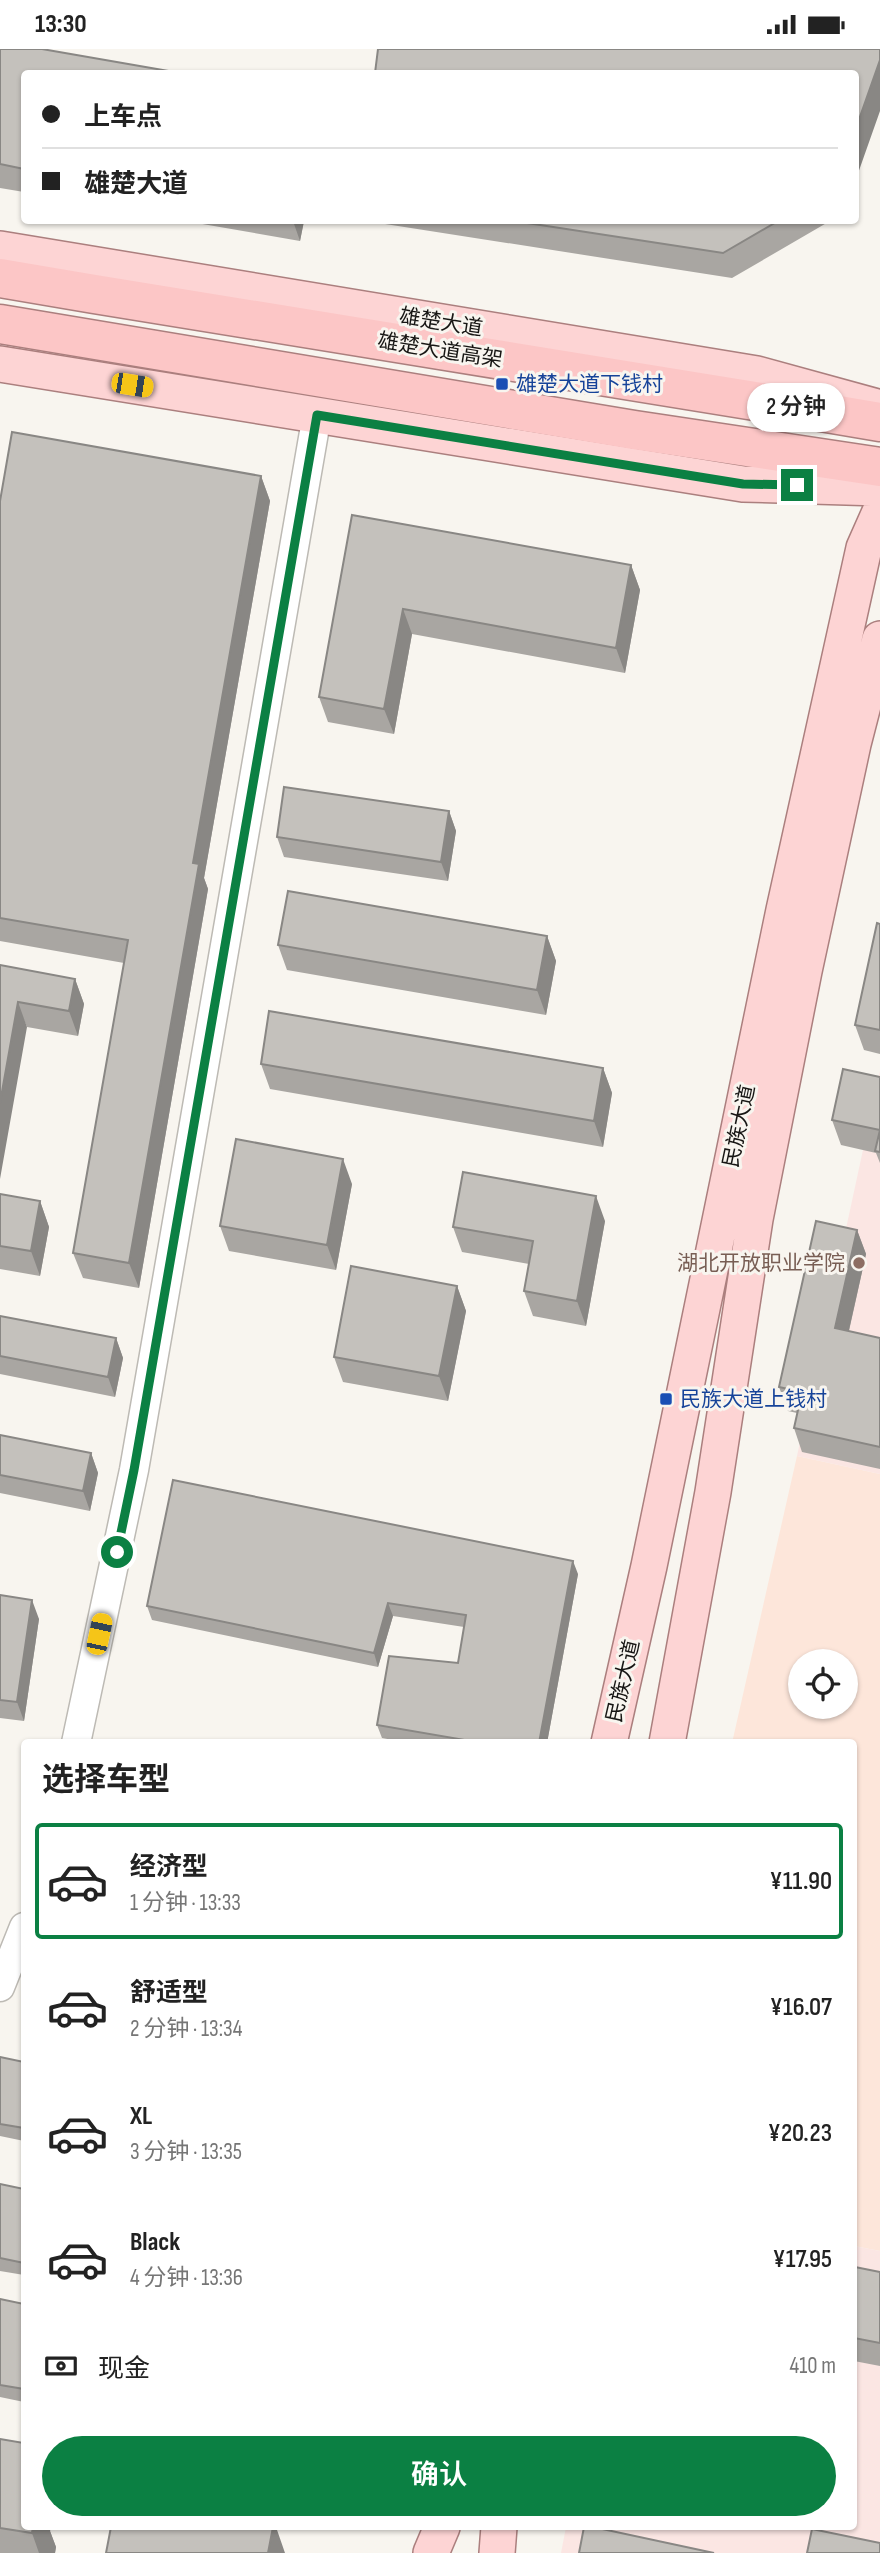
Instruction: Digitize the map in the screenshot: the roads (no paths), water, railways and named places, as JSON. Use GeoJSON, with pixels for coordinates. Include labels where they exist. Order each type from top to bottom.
{"type":"FeatureCollection","features":[{"type":"Feature","properties":{"kind":"highway","name":"雄楚大道高架"},"geometry":{"type":"LineString","coordinates":[[0,278],[229,317],[643,381],[880,422]]}},
{"type":"Feature","properties":{"kind":"highway"},"geometry":{"type":"LineString","coordinates":[[0,324],[634,431],[880,467]]}},
{"type":"Feature","properties":{"kind":"main road","name":"雄楚大道"},"geometry":{"type":"LineString","coordinates":[[0,249],[757,374],[880,408]]}},
{"type":"Feature","properties":{"kind":"main road"},"geometry":{"type":"LineString","coordinates":[[0,364],[743,484],[880,488]]}},
{"type":"Feature","properties":{"kind":"main road","name":"民族大道"},"geometry":{"type":"LineString","coordinates":[[610,1739],[649,1566],[784,910],[864,548],[880,513]]}},
{"type":"Feature","properties":{"kind":"main road","name":"民族大道"},"geometry":{"type":"LineString","coordinates":[[668,1739],[713,1492],[755,1219],[853,744],[880,639]]}},
{"type":"Feature","properties":{"kind":"main road"},"geometry":{"type":"LineString","coordinates":[[432,2553],[443,2530]]}},
{"type":"Feature","properties":{"kind":"main road"},"geometry":{"type":"LineString","coordinates":[[441,2553],[444,2530]]}},
{"type":"Feature","properties":{"kind":"street"},"geometry":{"type":"LineString","coordinates":[[77,1739],[134,1470],[317,415]]}},
{"type":"Feature","properties":{"kind":"street"},"geometry":{"type":"LineString","coordinates":[[0,1987],[21,1934]]}},
{"type":"Feature","properties":{"kind":"place","name":"雄楚大道下钱村"},"geometry":{"type":"Point","coordinates":[502,384]}},
{"type":"Feature","properties":{"kind":"place","name":"湖北开放职业学院"},"geometry":{"type":"Point","coordinates":[859,1263]}},
{"type":"Feature","properties":{"kind":"place","name":"民族大道上钱村"},"geometry":{"type":"Point","coordinates":[666,1399]}}]}
